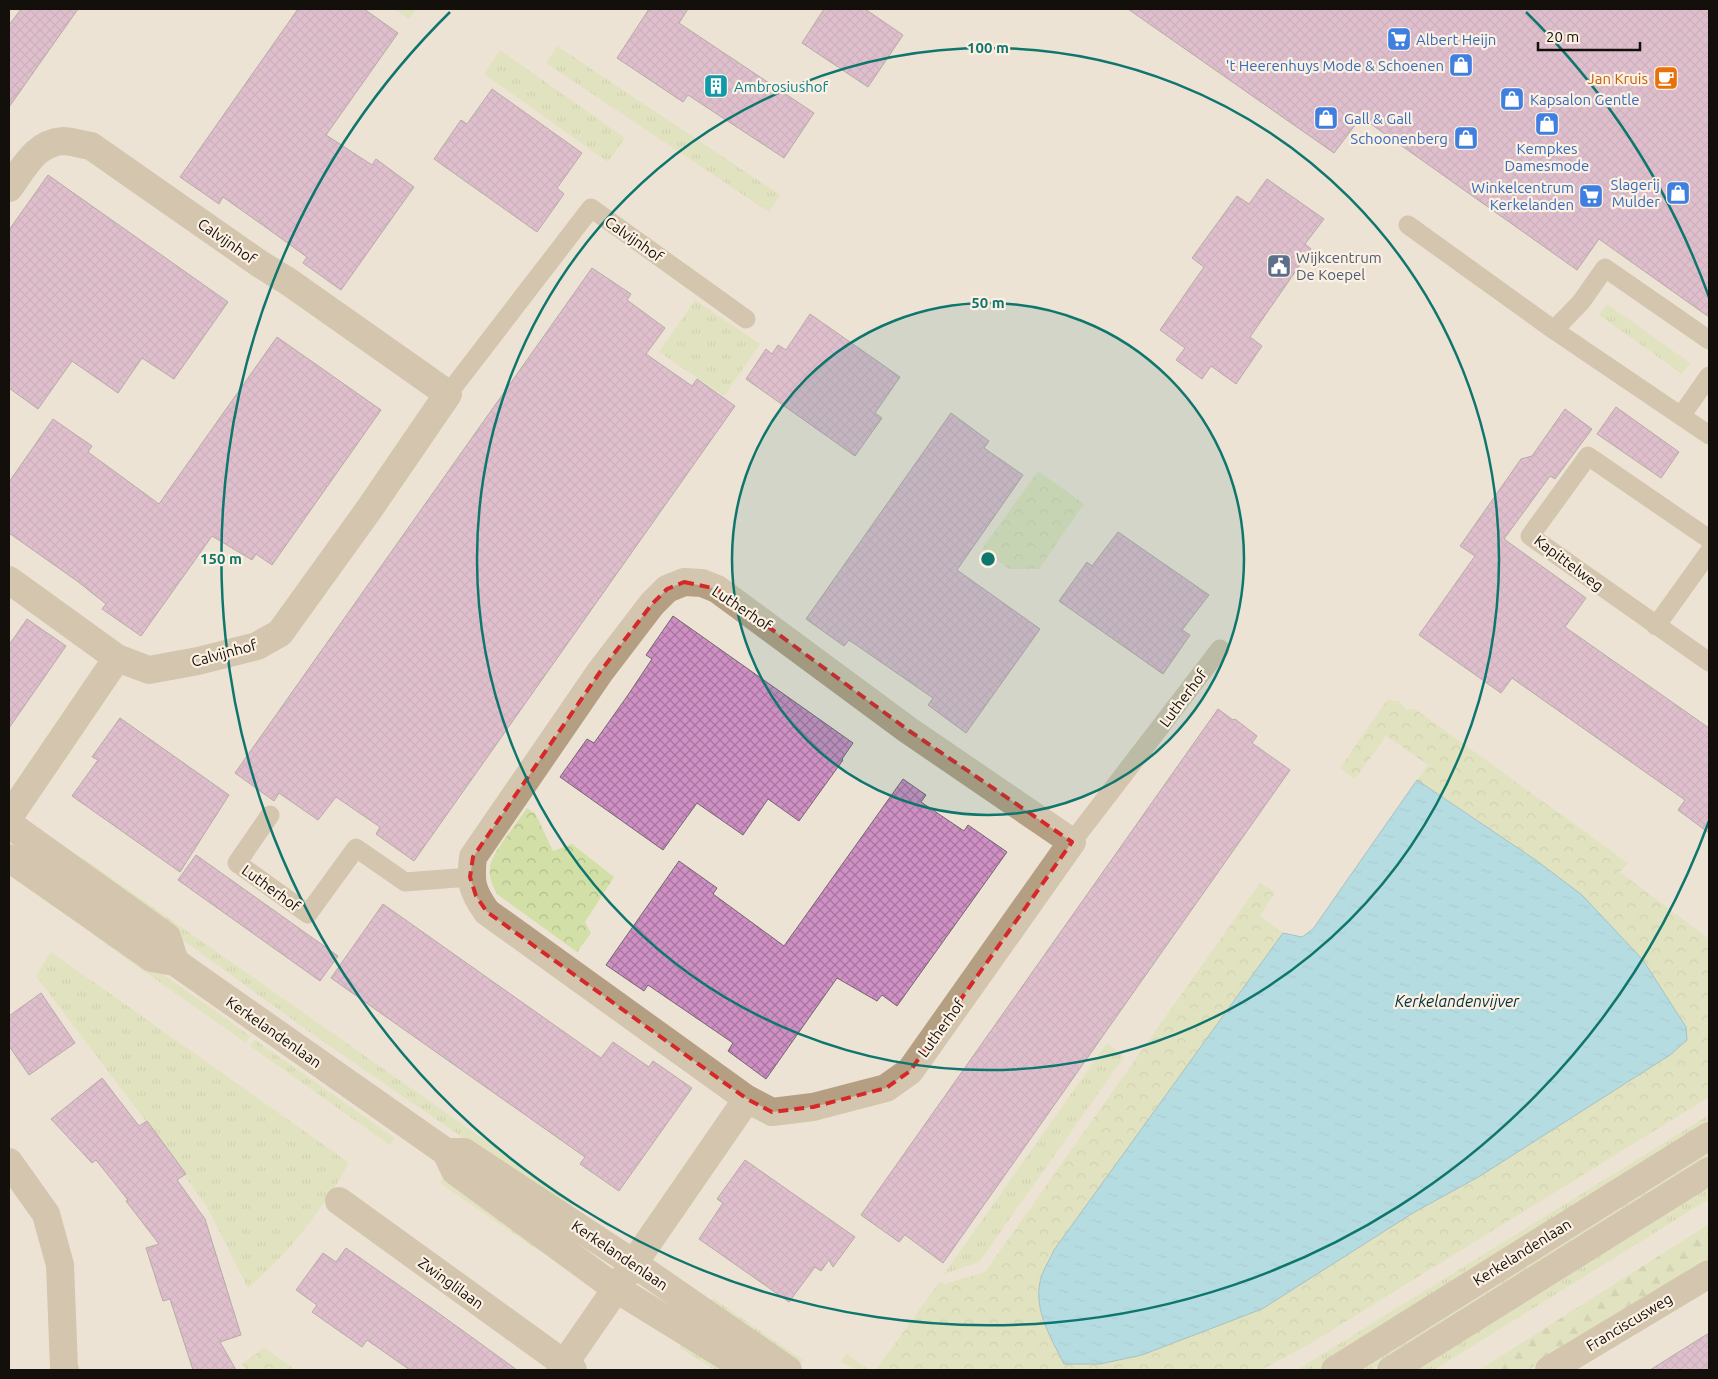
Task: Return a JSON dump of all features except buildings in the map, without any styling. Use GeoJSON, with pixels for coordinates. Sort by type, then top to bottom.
{"type":"FeatureCollection","features":[{"type":"Feature","properties":{"kind":"street","name":"Calvijnhof"},"geometry":{"type":"LineString","coordinates":[[9,188],[36,151],[65,141],[91,146],[448,394],[370,508],[280,633],[257,646],[198,661],[150,670],[117,658],[9,580]]}},
{"type":"Feature","properties":{"kind":"street","name":"Lutherhof"},"geometry":{"type":"LineString","coordinates":[[684,582],[702,583],[717,589],[908,730],[1072,842],[910,1071],[886,1088],[813,1107],[772,1112],[746,1099],[487,912],[476,896],[470,877],[473,857],[600,672],[652,604],[667,589],[684,582]]}},
{"type":"Feature","properties":{"kind":"street"},"geometry":{"type":"LineString","coordinates":[[9,816],[117,658]]}},
{"type":"Feature","properties":{"kind":"street"},"geometry":{"type":"LineString","coordinates":[[9,824],[167,937],[175,962]]}},
{"type":"Feature","properties":{"kind":"street","name":"Kerkelandenlaan"},"geometry":{"type":"LineString","coordinates":[[9,858],[152,958],[175,962],[446,1152],[455,1171],[622,1278],[748,1370]]}},
{"type":"Feature","properties":{"kind":"street"},"geometry":{"type":"LineString","coordinates":[[622,1278],[746,1099]]}},
{"type":"Feature","properties":{"kind":"street","name":"Kerkelandenlaan"},"geometry":{"type":"LineString","coordinates":[[1335,1370],[1709,1136]]}},
{"type":"Feature","properties":{"kind":"street"},"geometry":{"type":"LineString","coordinates":[[9,1162],[46,1214],[60,1265],[65,1370]]}},
{"type":"Feature","properties":{"kind":"street","name":"Kerkelandenlaan"},"geometry":{"type":"LineString","coordinates":[[1391,1370],[1709,1171]]}},
{"type":"Feature","properties":{"kind":"street","name":"Zwinglilaan"},"geometry":{"type":"LineString","coordinates":[[339,1201],[566,1368],[622,1278]]}},
{"type":"Feature","properties":{"kind":"street","name":"Franciscusweg"},"geometry":{"type":"LineString","coordinates":[[1549,1370],[1709,1274]]}},
{"type":"Feature","properties":{"kind":"street","name":"Kerkelandenlaan"},"geometry":{"type":"LineString","coordinates":[[622,1278],[788,1370]]}},
{"type":"Feature","properties":{"kind":"lane","name":"Calvijnhof"},"geometry":{"type":"LineString","coordinates":[[448,394],[591,208],[746,319]]}},
{"type":"Feature","properties":{"kind":"lane"},"geometry":{"type":"LineString","coordinates":[[1408,225],[1554,330],[1709,435]]}},
{"type":"Feature","properties":{"kind":"lane"},"geometry":{"type":"LineString","coordinates":[[1554,330],[1581,302],[1605,268],[1709,340]]}},
{"type":"Feature","properties":{"kind":"lane"},"geometry":{"type":"LineString","coordinates":[[1680,416],[1709,376]]}},
{"type":"Feature","properties":{"kind":"lane","name":"Kapittelweg"},"geometry":{"type":"LineString","coordinates":[[1709,539],[1588,456],[1530,536],[1709,662]]}},
{"type":"Feature","properties":{"kind":"lane"},"geometry":{"type":"LineString","coordinates":[[1656,626],[1709,552]]}},
{"type":"Feature","properties":{"kind":"lane","name":"Lutherhof"},"geometry":{"type":"LineString","coordinates":[[1072,842],[1220,649]]}},
{"type":"Feature","properties":{"kind":"lane","name":"Lutherhof"},"geometry":{"type":"LineString","coordinates":[[270,815],[236,863],[308,914],[356,848],[405,882],[470,877]]}},
{"type":"Feature","properties":{"kind":"highlighted area"},"geometry":{"type":"Polygon","coordinates":[[[684,582],[717,589],[908,730],[1072,842],[910,1071],[886,1088],[813,1107],[772,1112],[747,1099],[487,912],[476,896],[470,877],[473,857],[600,672],[652,604],[667,589],[684,582]]]}},
{"type":"Feature","properties":{"kind":"green space"},"geometry":{"type":"Polygon","coordinates":[[[394,9],[416,9],[409,19],[394,9]]]}},
{"type":"Feature","properties":{"kind":"green space"},"geometry":{"type":"Polygon","coordinates":[[[557,46],[780,195],[769,212],[546,63],[557,46]]]}},
{"type":"Feature","properties":{"kind":"green space"},"geometry":{"type":"Polygon","coordinates":[[[500,50],[625,138],[608,162],[484,74],[500,50]]]}},
{"type":"Feature","properties":{"kind":"green space"},"geometry":{"type":"Polygon","coordinates":[[[695,300],[760,344],[724,396],[659,352],[695,300]]]}},
{"type":"Feature","properties":{"kind":"green space"},"geometry":{"type":"Polygon","coordinates":[[[1607,304],[1690,363],[1682,374],[1599,315],[1607,304]]]}},
{"type":"Feature","properties":{"kind":"green space"},"geometry":{"type":"Polygon","coordinates":[[[1038,471],[1084,504],[1039,569],[1009,569],[982,549],[1038,471]]]}},
{"type":"Feature","properties":{"kind":"green space"},"geometry":{"type":"Polygon","coordinates":[[[1387,700],[1399,701],[1406,709],[1415,709],[1628,863],[1620,872],[1709,939],[1709,1097],[1311,1343],[1261,1370],[876,1370],[940,1281],[945,1284],[985,1272],[1260,883],[1275,892],[1260,916],[1283,933],[1055,1250],[1042,1275],[1039,1301],[1045,1327],[1413,1213],[1480,1176],[1670,1055],[1686,1027],[1643,960],[1582,895],[1537,861],[1417,780],[1428,765],[1386,736],[1355,779],[1340,768],[1387,700]]]}},
{"type":"Feature","properties":{"kind":"green space"},"geometry":{"type":"Polygon","coordinates":[[[527,808],[535,813],[553,851],[572,844],[614,877],[585,922],[591,933],[577,952],[497,894],[490,878],[491,864],[496,852],[527,808]]]}},
{"type":"Feature","properties":{"kind":"green space"},"geometry":{"type":"Polygon","coordinates":[[[83,858],[573,1202],[568,1210],[318,1038],[79,865],[83,858]]]}},
{"type":"Feature","properties":{"kind":"green space"},"geometry":{"type":"Polygon","coordinates":[[[100,929],[250,1036],[246,1043],[93,935],[100,929]]]}},
{"type":"Feature","properties":{"kind":"green space"},"geometry":{"type":"Polygon","coordinates":[[[51,952],[348,1162],[321,1208],[302,1232],[282,1256],[248,1288],[207,1207],[144,1119],[36,976],[51,952]]]}},
{"type":"Feature","properties":{"kind":"green space"},"geometry":{"type":"Polygon","coordinates":[[[255,1040],[395,1138],[390,1145],[250,1046],[255,1040]]]}},
{"type":"Feature","properties":{"kind":"green space"},"geometry":{"type":"Polygon","coordinates":[[[1107,1043],[1124,1057],[979,1262],[944,1274],[1107,1043]]]}},
{"type":"Feature","properties":{"kind":"green space"},"geometry":{"type":"Polygon","coordinates":[[[1709,1115],[1709,1125],[1318,1370],[1297,1370],[1709,1115]]]}},
{"type":"Feature","properties":{"kind":"green space"},"geometry":{"type":"Polygon","coordinates":[[[1709,1146],[1709,1161],[1371,1370],[1351,1370],[1709,1146]]]}},
{"type":"Feature","properties":{"kind":"green space"},"geometry":{"type":"Polygon","coordinates":[[[445,1176],[541,1243],[536,1249],[440,1183],[445,1176]]]}},
{"type":"Feature","properties":{"kind":"green space"},"geometry":{"type":"Polygon","coordinates":[[[1709,1179],[1709,1199],[1434,1370],[1405,1370],[1709,1179]]]}},
{"type":"Feature","properties":{"kind":"green space"},"geometry":{"type":"Polygon","coordinates":[[[1709,1224],[1709,1258],[1528,1370],[1479,1370],[1709,1224]]]}},
{"type":"Feature","properties":{"kind":"green space"},"geometry":{"type":"Polygon","coordinates":[[[713,1298],[803,1360],[799,1366],[708,1304],[713,1298]]]}},
{"type":"Feature","properties":{"kind":"green space"},"geometry":{"type":"Polygon","coordinates":[[[681,1341],[728,1370],[715,1370],[680,1348],[681,1341]]]}},
{"type":"Feature","properties":{"kind":"green space"},"geometry":{"type":"Polygon","coordinates":[[[264,1348],[296,1370],[246,1370],[242,1364],[264,1348]]]}},
{"type":"Feature","properties":{"kind":"green space"},"geometry":{"type":"Polygon","coordinates":[[[846,1354],[869,1370],[857,1370],[841,1362],[846,1354]]]}},
{"type":"Feature","properties":{"kind":"water","name":"Kerkelandenvijver"},"geometry":{"type":"Polygon","coordinates":[[[1417,780],[1537,861],[1582,895],[1643,960],[1686,1027],[1687,1040],[1670,1055],[1480,1176],[1413,1213],[1262,1309],[1142,1355],[1100,1364],[1064,1364],[1048,1332],[1040,1309],[1039,1298],[1042,1275],[1054,1250],[1283,933],[1302,937],[1313,929],[1417,780]]]}},
{"type":"Feature","properties":{"kind":"place","name":"Albert Heijn"},"geometry":{"type":"Point","coordinates":[1399,39]}},
{"type":"Feature","properties":{"kind":"place","name":"'t Heerenhuys Mode & Schoenen"},"geometry":{"type":"Point","coordinates":[1461,65]}},
{"type":"Feature","properties":{"kind":"place","name":"Jan Kruis"},"geometry":{"type":"Point","coordinates":[1666,78]}},
{"type":"Feature","properties":{"kind":"place","name":"Ambrosiushof"},"geometry":{"type":"Point","coordinates":[716,86]}},
{"type":"Feature","properties":{"kind":"place","name":"Kapsalon Gentle"},"geometry":{"type":"Point","coordinates":[1512,99]}},
{"type":"Feature","properties":{"kind":"place","name":"Gall & Gall"},"geometry":{"type":"Point","coordinates":[1326,118]}},
{"type":"Feature","properties":{"kind":"place","name":"Kempkes Damesmode"},"geometry":{"type":"Point","coordinates":[1547,124]}},
{"type":"Feature","properties":{"kind":"place","name":"Schoonenberg"},"geometry":{"type":"Point","coordinates":[1466,138]}},
{"type":"Feature","properties":{"kind":"place","name":"Slagerij Mulder"},"geometry":{"type":"Point","coordinates":[1678,193]}},
{"type":"Feature","properties":{"kind":"place","name":"Winkelcentrum Kerkelanden"},"geometry":{"type":"Point","coordinates":[1591,196]}},
{"type":"Feature","properties":{"kind":"place","name":"Wijkcentrum De Koepel"},"geometry":{"type":"Point","coordinates":[1279,266]}}]}
